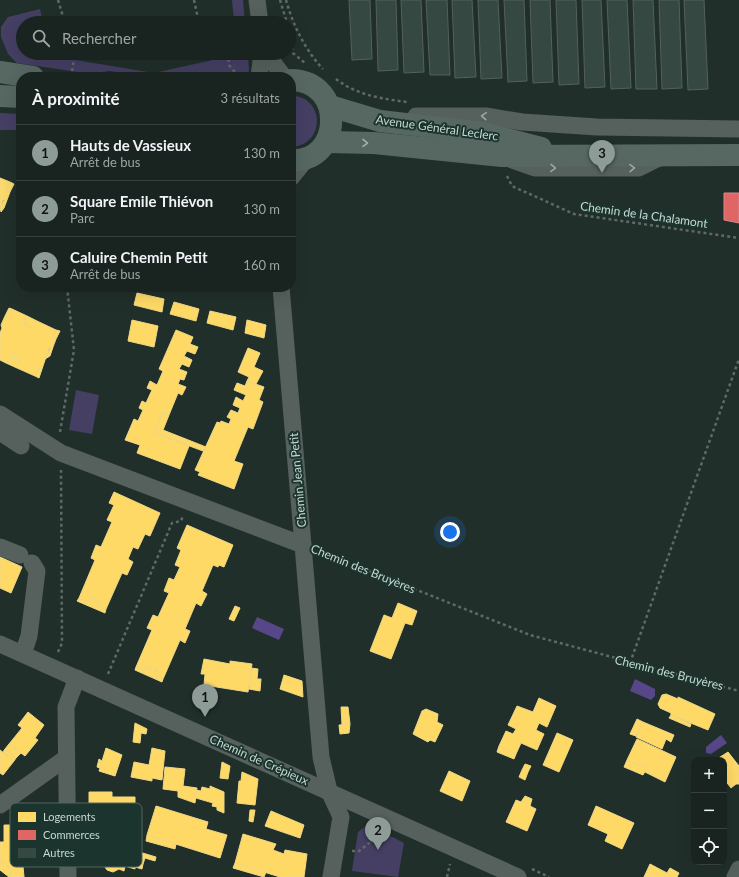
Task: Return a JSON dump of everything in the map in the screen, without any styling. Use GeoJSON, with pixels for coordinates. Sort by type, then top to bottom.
{"type":"FeatureCollection","features":[{"type":"Feature","properties":{"kind":"main road"},"geometry":{"type":"LineString","coordinates":[[0,72],[16,74]]}},
{"type":"Feature","properties":{"kind":"main road"},"geometry":{"type":"LineString","coordinates":[[296,80],[310,84],[318,90],[330,106],[332,118],[331,130],[326,142],[318,151],[299,159]]}},
{"type":"Feature","properties":{"kind":"main road"},"geometry":{"type":"LineString","coordinates":[[0,96],[16,97]]}},
{"type":"Feature","properties":{"kind":"main road","name":"Avenue Général Leclerc"},"geometry":{"type":"LineString","coordinates":[[330,106],[380,121],[483,133],[568,155]]}},
{"type":"Feature","properties":{"kind":"main road","name":"Avenue Général Leclerc"},"geometry":{"type":"LineString","coordinates":[[326,142],[374,143],[502,156],[739,155]]}},
{"type":"Feature","properties":{"kind":"street"},"geometry":{"type":"LineString","coordinates":[[257,0],[259,16]]}},
{"type":"Feature","properties":{"kind":"street"},"geometry":{"type":"LineString","coordinates":[[260,72],[261,60]]}},
{"type":"Feature","properties":{"kind":"street"},"geometry":{"type":"LineString","coordinates":[[271,60],[280,72]]}},
{"type":"Feature","properties":{"kind":"street"},"geometry":{"type":"LineString","coordinates":[[354,114],[424,117],[486,116],[522,122],[597,127],[739,129]]}},
{"type":"Feature","properties":{"kind":"street"},"geometry":{"type":"LineString","coordinates":[[425,148],[522,122]]}},
{"type":"Feature","properties":{"kind":"street"},"geometry":{"type":"LineString","coordinates":[[502,156],[535,168],[638,168],[665,155]]}},
{"type":"Feature","properties":{"kind":"street","name":"Chemin Jean Petit"},"geometry":{"type":"LineString","coordinates":[[281,292],[322,757],[329,791],[341,817],[331,877]]}},
{"type":"Feature","properties":{"kind":"street","name":"Chemin des Bruyères"},"geometry":{"type":"LineString","coordinates":[[0,414],[59,452],[303,545]]}},
{"type":"Feature","properties":{"kind":"street"},"geometry":{"type":"LineString","coordinates":[[0,432],[21,446]]}},
{"type":"Feature","properties":{"kind":"street"},"geometry":{"type":"LineString","coordinates":[[0,547],[26,559],[37,571],[29,636],[24,654]]}},
{"type":"Feature","properties":{"kind":"street","name":"Chemin de Crépieux"},"geometry":{"type":"LineString","coordinates":[[0,644],[518,877]]}},
{"type":"Feature","properties":{"kind":"street"},"geometry":{"type":"LineString","coordinates":[[67,803],[66,707],[78,678]]}},
{"type":"Feature","properties":{"kind":"street"},"geometry":{"type":"LineString","coordinates":[[0,805],[66,758]]}},
{"type":"Feature","properties":{"kind":"street"},"geometry":{"type":"LineString","coordinates":[[68,867],[68,877]]}},
{"type":"Feature","properties":{"kind":"street"},"geometry":{"type":"LineString","coordinates":[[735,877],[739,869]]}},
{"type":"Feature","properties":{"kind":"path"},"geometry":{"type":"LineString","coordinates":[[58,0],[63,16]]}},
{"type":"Feature","properties":{"kind":"path"},"geometry":{"type":"LineString","coordinates":[[194,0],[197,16]]}},
{"type":"Feature","properties":{"kind":"path"},"geometry":{"type":"LineString","coordinates":[[280,0],[285,16]]}},
{"type":"Feature","properties":{"kind":"path"},"geometry":{"type":"LineString","coordinates":[[286,0],[292,16]]}},
{"type":"Feature","properties":{"kind":"path"},"geometry":{"type":"LineString","coordinates":[[296,26],[310,54],[326,72]]}},
{"type":"Feature","properties":{"kind":"path"},"geometry":{"type":"LineString","coordinates":[[72,72],[74,60]]}},
{"type":"Feature","properties":{"kind":"path"},"geometry":{"type":"LineString","coordinates":[[229,60],[229,65],[235,72]]}},
{"type":"Feature","properties":{"kind":"path"},"geometry":{"type":"LineString","coordinates":[[330,75],[347,87],[365,94],[409,102]]}},
{"type":"Feature","properties":{"kind":"path","name":"Chemin de la Chalamont"},"geometry":{"type":"LineString","coordinates":[[502,156],[512,186],[574,214],[739,238]]}},
{"type":"Feature","properties":{"kind":"path"},"geometry":{"type":"LineString","coordinates":[[51,666],[62,643],[59,452],[74,350],[68,292]]}},
{"type":"Feature","properties":{"kind":"path"},"geometry":{"type":"LineString","coordinates":[[630,663],[739,359]]}},
{"type":"Feature","properties":{"kind":"path"},"geometry":{"type":"LineString","coordinates":[[101,689],[172,523],[181,521],[189,501]]}},
{"type":"Feature","properties":{"kind":"path","name":"Chemin des Bruyères"},"geometry":{"type":"LineString","coordinates":[[303,545],[530,635],[739,691]]}},
{"type":"Feature","properties":{"kind":"path"},"geometry":{"type":"LineString","coordinates":[[335,849],[359,851],[383,832],[388,818]]}},
{"type":"Feature","properties":{"kind":"shaded area"},"geometry":{"type":"Polygon","coordinates":[[[232,0],[243,0],[244,16],[234,16],[232,0]]]}},
{"type":"Feature","properties":{"kind":"shaded area"},"geometry":{"type":"Polygon","coordinates":[[[40,9],[42,16],[16,16],[16,60],[75,60],[148,72],[78,72],[17,63],[8,54],[1,37],[1,27],[8,17],[40,9]]]}},
{"type":"Feature","properties":{"kind":"shaded area"},"geometry":{"type":"Polygon","coordinates":[[[212,60],[248,60],[249,71],[158,72],[212,60]]]}},
{"type":"Feature","properties":{"kind":"shaded area"},"geometry":{"type":"Polygon","coordinates":[[[296,97],[302,98],[310,103],[315,111],[317,120],[316,130],[311,138],[303,144],[296,146],[296,97]]]}},
{"type":"Feature","properties":{"kind":"shaded area"},"geometry":{"type":"Polygon","coordinates":[[[0,113],[16,114],[16,130],[0,130],[0,113]]]}},
{"type":"Feature","properties":{"kind":"shaded area"},"geometry":{"type":"Polygon","coordinates":[[[76,390],[99,395],[92,434],[69,430],[76,390]]]}},
{"type":"Feature","properties":{"kind":"shaded area"},"geometry":{"type":"Polygon","coordinates":[[[257,617],[284,629],[279,640],[252,628],[257,617]]]}},
{"type":"Feature","properties":{"kind":"shaded area"},"geometry":{"type":"Polygon","coordinates":[[[635,679],[655,689],[655,696],[651,700],[630,691],[635,679]]]}},
{"type":"Feature","properties":{"kind":"shaded area"},"geometry":{"type":"Polygon","coordinates":[[[721,735],[727,743],[711,754],[706,753],[706,747],[721,735]]]}},
{"type":"Feature","properties":{"kind":"shaded area"},"geometry":{"type":"Polygon","coordinates":[[[366,826],[373,827],[404,843],[398,877],[352,871],[358,832],[366,826]]]}},
{"type":"Feature","properties":{"kind":"building: Logements"},"geometry":{"type":"Polygon","coordinates":[[[0,178],[10,182],[6,190],[10,192],[7,200],[3,200],[0,207],[0,178]]]}},
{"type":"Feature","properties":{"kind":"building: Logements"},"geometry":{"type":"Polygon","coordinates":[[[10,182],[14,184],[10,192],[6,190],[10,182]]]}},
{"type":"Feature","properties":{"kind":"building: Logements"},"geometry":{"type":"Polygon","coordinates":[[[5,199],[7,200],[1,212],[0,207],[5,199]]]}},
{"type":"Feature","properties":{"kind":"building: Logements"},"geometry":{"type":"Polygon","coordinates":[[[137,293],[164,299],[162,312],[134,305],[137,293]]]}},
{"type":"Feature","properties":{"kind":"building: Logements"},"geometry":{"type":"Polygon","coordinates":[[[174,302],[199,309],[196,321],[170,314],[174,302]]]}},
{"type":"Feature","properties":{"kind":"building: Logements"},"geometry":{"type":"Polygon","coordinates":[[[9,308],[12,309],[8,318],[5,316],[9,308]]]}},
{"type":"Feature","properties":{"kind":"building: Logements"},"geometry":{"type":"Polygon","coordinates":[[[12,309],[27,316],[24,321],[25,325],[32,328],[37,321],[56,330],[52,337],[56,339],[53,347],[49,348],[42,369],[39,368],[35,376],[17,368],[19,359],[13,356],[6,363],[0,360],[1,325],[5,316],[8,318],[12,309]]]}},
{"type":"Feature","properties":{"kind":"building: Logements"},"geometry":{"type":"Polygon","coordinates":[[[210,311],[236,317],[233,330],[207,323],[210,311]]]}},
{"type":"Feature","properties":{"kind":"building: Logements"},"geometry":{"type":"Polygon","coordinates":[[[27,316],[37,321],[35,326],[32,328],[25,325],[24,321],[27,316]]]}},
{"type":"Feature","properties":{"kind":"building: Logements"},"geometry":{"type":"Polygon","coordinates":[[[132,320],[158,326],[154,347],[128,341],[132,320]]]}},
{"type":"Feature","properties":{"kind":"building: Logements"},"geometry":{"type":"Polygon","coordinates":[[[247,320],[266,325],[264,338],[245,333],[247,320]]]}},
{"type":"Feature","properties":{"kind":"building: Logements"},"geometry":{"type":"Polygon","coordinates":[[[56,330],[60,331],[56,339],[52,337],[56,330]]]}},
{"type":"Feature","properties":{"kind":"building: Logements"},"geometry":{"type":"Polygon","coordinates":[[[176,330],[193,337],[190,344],[198,347],[195,354],[187,351],[184,356],[192,360],[189,367],[182,364],[179,369],[187,372],[184,380],[180,379],[178,384],[186,387],[182,395],[178,393],[169,415],[163,412],[155,433],[189,446],[180,469],[137,453],[140,445],[125,440],[134,419],[138,421],[143,410],[139,408],[142,401],[146,403],[152,390],[147,388],[150,381],[157,385],[163,371],[159,369],[176,330]]]}},
{"type":"Feature","properties":{"kind":"building: Logements"},"geometry":{"type":"Polygon","coordinates":[[[51,346],[53,347],[50,356],[45,359],[51,346]]]}},
{"type":"Feature","properties":{"kind":"building: Logements"},"geometry":{"type":"Polygon","coordinates":[[[248,348],[260,353],[254,367],[263,371],[256,384],[247,381],[249,377],[238,372],[248,348]]]}},
{"type":"Feature","properties":{"kind":"building: Logements"},"geometry":{"type":"Polygon","coordinates":[[[13,356],[19,359],[17,368],[6,363],[13,356]]]}},
{"type":"Feature","properties":{"kind":"building: Logements"},"geometry":{"type":"Polygon","coordinates":[[[39,368],[42,369],[39,378],[35,376],[39,368]]]}},
{"type":"Feature","properties":{"kind":"building: Logements"},"geometry":{"type":"Polygon","coordinates":[[[247,381],[264,387],[259,400],[263,402],[253,429],[248,427],[234,461],[243,464],[234,489],[198,475],[200,472],[195,470],[217,422],[220,423],[221,421],[229,424],[231,419],[227,417],[231,410],[238,413],[240,408],[233,405],[236,397],[243,401],[246,395],[234,390],[237,383],[245,386],[247,381]]]}},
{"type":"Feature","properties":{"kind":"building: Logements"},"geometry":{"type":"Polygon","coordinates":[[[163,412],[169,415],[163,430],[206,447],[203,451],[155,433],[163,412]]]}},
{"type":"Feature","properties":{"kind":"building: Logements"},"geometry":{"type":"Polygon","coordinates":[[[114,492],[160,513],[150,536],[145,534],[138,549],[133,547],[128,559],[133,562],[127,575],[122,573],[106,609],[97,606],[99,601],[90,597],[88,602],[79,598],[95,560],[91,558],[96,545],[101,547],[112,522],[107,520],[114,505],[109,503],[114,492]]]}},
{"type":"Feature","properties":{"kind":"building: Logements"},"geometry":{"type":"Polygon","coordinates":[[[187,525],[233,545],[224,567],[213,565],[202,591],[207,594],[201,606],[196,603],[185,629],[190,631],[185,643],[180,640],[163,679],[154,675],[157,670],[147,666],[145,671],[136,667],[152,630],[147,628],[153,615],[158,617],[169,593],[164,591],[169,578],[174,580],[180,567],[175,565],[181,550],[177,548],[187,525]]]}},
{"type":"Feature","properties":{"kind":"building: Logements"},"geometry":{"type":"Polygon","coordinates":[[[0,557],[22,567],[11,593],[0,588],[0,557]]]}},
{"type":"Feature","properties":{"kind":"building: Logements"},"geometry":{"type":"Polygon","coordinates":[[[90,597],[99,601],[97,606],[106,609],[105,613],[77,601],[79,598],[88,602],[90,597]]]}},
{"type":"Feature","properties":{"kind":"building: Logements"},"geometry":{"type":"Polygon","coordinates":[[[398,603],[417,611],[412,625],[405,623],[391,659],[370,651],[384,615],[392,618],[398,603]]]}},
{"type":"Feature","properties":{"kind":"building: Logements"},"geometry":{"type":"Polygon","coordinates":[[[235,606],[240,608],[234,621],[229,619],[235,606]]]}},
{"type":"Feature","properties":{"kind":"building: Logements"},"geometry":{"type":"Polygon","coordinates":[[[204,659],[230,664],[230,661],[252,664],[248,692],[204,685],[205,674],[201,674],[204,659]]]}},
{"type":"Feature","properties":{"kind":"building: Logements"},"geometry":{"type":"Polygon","coordinates":[[[147,666],[157,670],[154,675],[163,679],[162,682],[135,670],[136,667],[145,671],[147,666]]]}},
{"type":"Feature","properties":{"kind":"building: Logements"},"geometry":{"type":"Polygon","coordinates":[[[251,668],[258,669],[257,679],[261,679],[260,691],[249,689],[251,668]]]}},
{"type":"Feature","properties":{"kind":"building: Logements"},"geometry":{"type":"Polygon","coordinates":[[[284,675],[302,681],[303,697],[280,689],[284,675]]]}},
{"type":"Feature","properties":{"kind":"building: Logements"},"geometry":{"type":"Polygon","coordinates":[[[666,694],[678,699],[678,697],[715,714],[708,730],[671,715],[671,713],[660,708],[658,704],[662,695],[666,694]]]}},
{"type":"Feature","properties":{"kind":"building: Logements"},"geometry":{"type":"Polygon","coordinates":[[[539,698],[556,706],[547,727],[539,723],[536,730],[544,734],[537,750],[521,743],[516,754],[499,746],[506,731],[513,734],[516,729],[508,725],[517,706],[533,712],[539,698]]]}},
{"type":"Feature","properties":{"kind":"building: Logements"},"geometry":{"type":"Polygon","coordinates":[[[341,707],[348,707],[350,724],[342,725],[341,707]]]}},
{"type":"Feature","properties":{"kind":"building: Logements"},"geometry":{"type":"Polygon","coordinates":[[[426,709],[438,714],[437,722],[443,725],[435,742],[430,740],[428,742],[413,734],[422,711],[426,709]]]}},
{"type":"Feature","properties":{"kind":"building: Logements"},"geometry":{"type":"Polygon","coordinates":[[[28,712],[44,725],[35,738],[38,740],[25,756],[9,744],[22,728],[18,725],[28,712]]]}},
{"type":"Feature","properties":{"kind":"building: Logements"},"geometry":{"type":"Polygon","coordinates":[[[671,715],[691,724],[690,727],[669,718],[671,715]]]}},
{"type":"Feature","properties":{"kind":"building: Logements"},"geometry":{"type":"Polygon","coordinates":[[[637,719],[643,722],[636,736],[630,734],[637,719]]]}},
{"type":"Feature","properties":{"kind":"building: Logements"},"geometry":{"type":"Polygon","coordinates":[[[643,722],[674,735],[671,742],[666,739],[662,749],[636,737],[643,722]]]}},
{"type":"Feature","properties":{"kind":"building: Logements"},"geometry":{"type":"Polygon","coordinates":[[[135,723],[147,729],[146,734],[141,733],[140,743],[133,742],[135,723]]]}},
{"type":"Feature","properties":{"kind":"building: Logements"},"geometry":{"type":"Polygon","coordinates":[[[350,724],[349,733],[340,734],[339,725],[350,724]]]}},
{"type":"Feature","properties":{"kind":"building: Logements"},"geometry":{"type":"Polygon","coordinates":[[[557,733],[573,740],[559,772],[543,765],[557,733]]]}},
{"type":"Feature","properties":{"kind":"building: Logements"},"geometry":{"type":"Polygon","coordinates":[[[637,739],[676,757],[665,782],[645,772],[647,768],[627,760],[637,739]]]}},
{"type":"Feature","properties":{"kind":"building: Logements"},"geometry":{"type":"Polygon","coordinates":[[[9,744],[21,753],[16,758],[5,749],[9,744]]]}},
{"type":"Feature","properties":{"kind":"building: Logements"},"geometry":{"type":"Polygon","coordinates":[[[499,746],[516,754],[514,759],[497,752],[499,746]]]}},
{"type":"Feature","properties":{"kind":"building: Logements"},"geometry":{"type":"Polygon","coordinates":[[[106,748],[122,755],[115,776],[99,771],[106,748]]]}},
{"type":"Feature","properties":{"kind":"building: Logements"},"geometry":{"type":"Polygon","coordinates":[[[152,748],[165,751],[162,780],[152,778],[152,781],[131,777],[134,762],[149,765],[152,748]]]}},
{"type":"Feature","properties":{"kind":"building: Logements"},"geometry":{"type":"Polygon","coordinates":[[[5,749],[16,758],[14,761],[3,752],[5,749]]]}},
{"type":"Feature","properties":{"kind":"building: Logements"},"geometry":{"type":"Polygon","coordinates":[[[0,750],[14,761],[3,775],[0,773],[0,750]]]}},
{"type":"Feature","properties":{"kind":"building: Logements"},"geometry":{"type":"Polygon","coordinates":[[[728,752],[739,766],[739,784],[736,784],[731,788],[727,783],[727,757],[720,757],[728,752]]]}},
{"type":"Feature","properties":{"kind":"building: Logements"},"geometry":{"type":"Polygon","coordinates":[[[99,759],[102,761],[100,768],[97,767],[99,759]]]}},
{"type":"Feature","properties":{"kind":"building: Logements"},"geometry":{"type":"Polygon","coordinates":[[[627,760],[647,768],[643,775],[624,767],[627,760]]]}},
{"type":"Feature","properties":{"kind":"building: Logements"},"geometry":{"type":"Polygon","coordinates":[[[222,762],[230,766],[228,779],[220,778],[222,762]]]}},
{"type":"Feature","properties":{"kind":"building: Logements"},"geometry":{"type":"Polygon","coordinates":[[[525,764],[531,766],[528,772],[522,770],[525,764]]]}},
{"type":"Feature","properties":{"kind":"building: Logements"},"geometry":{"type":"Polygon","coordinates":[[[165,767],[185,769],[183,786],[197,788],[195,803],[178,797],[178,791],[163,789],[165,767]]]}},
{"type":"Feature","properties":{"kind":"building: Logements"},"geometry":{"type":"Polygon","coordinates":[[[522,770],[528,772],[525,780],[519,777],[522,770]]]}},
{"type":"Feature","properties":{"kind":"building: Logements"},"geometry":{"type":"Polygon","coordinates":[[[449,771],[470,781],[462,801],[440,791],[449,771]]]}},
{"type":"Feature","properties":{"kind":"building: Logements"},"geometry":{"type":"Polygon","coordinates":[[[242,772],[258,779],[255,805],[237,803],[239,781],[241,781],[242,772]]]}},
{"type":"Feature","properties":{"kind":"building: Logements"},"geometry":{"type":"Polygon","coordinates":[[[210,786],[224,792],[224,813],[217,810],[217,807],[212,806],[213,803],[196,798],[196,790],[201,791],[202,787],[210,789],[210,786]]]}},
{"type":"Feature","properties":{"kind":"building: Logements"},"geometry":{"type":"Polygon","coordinates":[[[89,792],[112,792],[112,797],[135,797],[135,803],[89,803],[89,792]]]}},
{"type":"Feature","properties":{"kind":"building: Logements"},"geometry":{"type":"Polygon","coordinates":[[[525,796],[532,799],[530,806],[536,809],[527,831],[506,822],[516,800],[521,802],[525,796]]]}},
{"type":"Feature","properties":{"kind":"building: Logements"},"geometry":{"type":"Polygon","coordinates":[[[156,806],[208,822],[206,829],[227,835],[220,858],[147,835],[156,806]]]}},
{"type":"Feature","properties":{"kind":"building: Logements"},"geometry":{"type":"Polygon","coordinates":[[[596,806],[634,823],[622,849],[605,841],[608,834],[588,825],[596,806]]]}},
{"type":"Feature","properties":{"kind":"building: Logements"},"geometry":{"type":"Polygon","coordinates":[[[250,810],[255,810],[253,822],[249,821],[250,810]]]}},
{"type":"Feature","properties":{"kind":"building: Logements"},"geometry":{"type":"Polygon","coordinates":[[[271,811],[304,825],[300,838],[265,826],[271,811]]]}},
{"type":"Feature","properties":{"kind":"building: Logements"},"geometry":{"type":"Polygon","coordinates":[[[4,825],[10,825],[10,867],[23,867],[24,877],[9,877],[12,870],[0,860],[0,842],[4,842],[4,825]]]}},
{"type":"Feature","properties":{"kind":"building: Logements"},"geometry":{"type":"Polygon","coordinates":[[[243,834],[276,844],[273,850],[284,854],[285,850],[307,854],[304,877],[280,877],[235,863],[243,834]]]}},
{"type":"Feature","properties":{"kind":"building: Logements"},"geometry":{"type":"Polygon","coordinates":[[[147,835],[176,844],[175,849],[146,841],[147,835]]]}},
{"type":"Feature","properties":{"kind":"building: Logements"},"geometry":{"type":"Polygon","coordinates":[[[142,853],[156,857],[155,861],[145,858],[143,864],[142,853]]]}},
{"type":"Feature","properties":{"kind":"building: Logements"},"geometry":{"type":"Polygon","coordinates":[[[0,860],[12,870],[9,877],[0,870],[0,860]]]}},
{"type":"Feature","properties":{"kind":"building: Logements"},"geometry":{"type":"Polygon","coordinates":[[[235,863],[266,872],[264,877],[233,868],[235,863]]]}},
{"type":"Feature","properties":{"kind":"building: Logements"},"geometry":{"type":"Polygon","coordinates":[[[650,864],[667,873],[670,868],[679,873],[677,877],[644,877],[650,864]]]}},
{"type":"Feature","properties":{"kind":"building: Logements"},"geometry":{"type":"Polygon","coordinates":[[[105,867],[125,867],[124,871],[119,869],[113,872],[107,870],[105,867]]]}},
{"type":"Feature","properties":{"kind":"building: Commerces"},"geometry":{"type":"Polygon","coordinates":[[[724,193],[739,193],[739,223],[724,220],[724,193]]]}},
{"type":"Feature","properties":{"kind":"building: Autres"},"geometry":{"type":"Polygon","coordinates":[[[349,0],[370,0],[372,59],[352,60],[349,0]]]}},
{"type":"Feature","properties":{"kind":"building: Autres"},"geometry":{"type":"Polygon","coordinates":[[[376,0],[396,0],[398,70],[378,71],[376,0]]]}},
{"type":"Feature","properties":{"kind":"building: Autres"},"geometry":{"type":"Polygon","coordinates":[[[401,0],[421,0],[424,72],[404,73],[401,0]]]}},
{"type":"Feature","properties":{"kind":"building: Autres"},"geometry":{"type":"Polygon","coordinates":[[[426,0],[447,0],[450,75],[430,75],[426,0]]]}},
{"type":"Feature","properties":{"kind":"building: Autres"},"geometry":{"type":"Polygon","coordinates":[[[452,0],[472,0],[476,77],[455,78],[452,0]]]}},
{"type":"Feature","properties":{"kind":"building: Autres"},"geometry":{"type":"Polygon","coordinates":[[[478,0],[498,0],[502,78],[481,79],[478,0]]]}},
{"type":"Feature","properties":{"kind":"building: Autres"},"geometry":{"type":"Polygon","coordinates":[[[504,0],[524,0],[527,81],[508,82],[504,0]]]}},
{"type":"Feature","properties":{"kind":"building: Autres"},"geometry":{"type":"Polygon","coordinates":[[[530,0],[550,0],[553,82],[533,83],[530,0]]]}},
{"type":"Feature","properties":{"kind":"building: Autres"},"geometry":{"type":"Polygon","coordinates":[[[556,0],[576,0],[579,84],[559,85],[556,0]]]}},
{"type":"Feature","properties":{"kind":"building: Autres"},"geometry":{"type":"Polygon","coordinates":[[[582,0],[601,0],[605,87],[585,88],[582,0]]]}},
{"type":"Feature","properties":{"kind":"building: Autres"},"geometry":{"type":"Polygon","coordinates":[[[607,0],[627,0],[631,88],[611,89],[607,0]]]}},
{"type":"Feature","properties":{"kind":"building: Autres"},"geometry":{"type":"Polygon","coordinates":[[[633,0],[653,0],[657,89],[636,89],[633,0]]]}},
{"type":"Feature","properties":{"kind":"building: Autres"},"geometry":{"type":"Polygon","coordinates":[[[659,0],[679,0],[682,88],[662,89],[659,0]]]}},
{"type":"Feature","properties":{"kind":"building: Autres"},"geometry":{"type":"Polygon","coordinates":[[[684,0],[704,0],[708,89],[688,90],[684,0]]]}},
{"type":"Feature","properties":{"kind":"place","name":"Caluire Chemin Petit"},"geometry":{"type":"Point","coordinates":[602,173]}},
{"type":"Feature","properties":{"kind":"place","name":"Hauts de Vassieux"},"geometry":{"type":"Point","coordinates":[205,717]}},
{"type":"Feature","properties":{"kind":"place","name":"Square Emile Thiévon"},"geometry":{"type":"Point","coordinates":[378,850]}}]}
